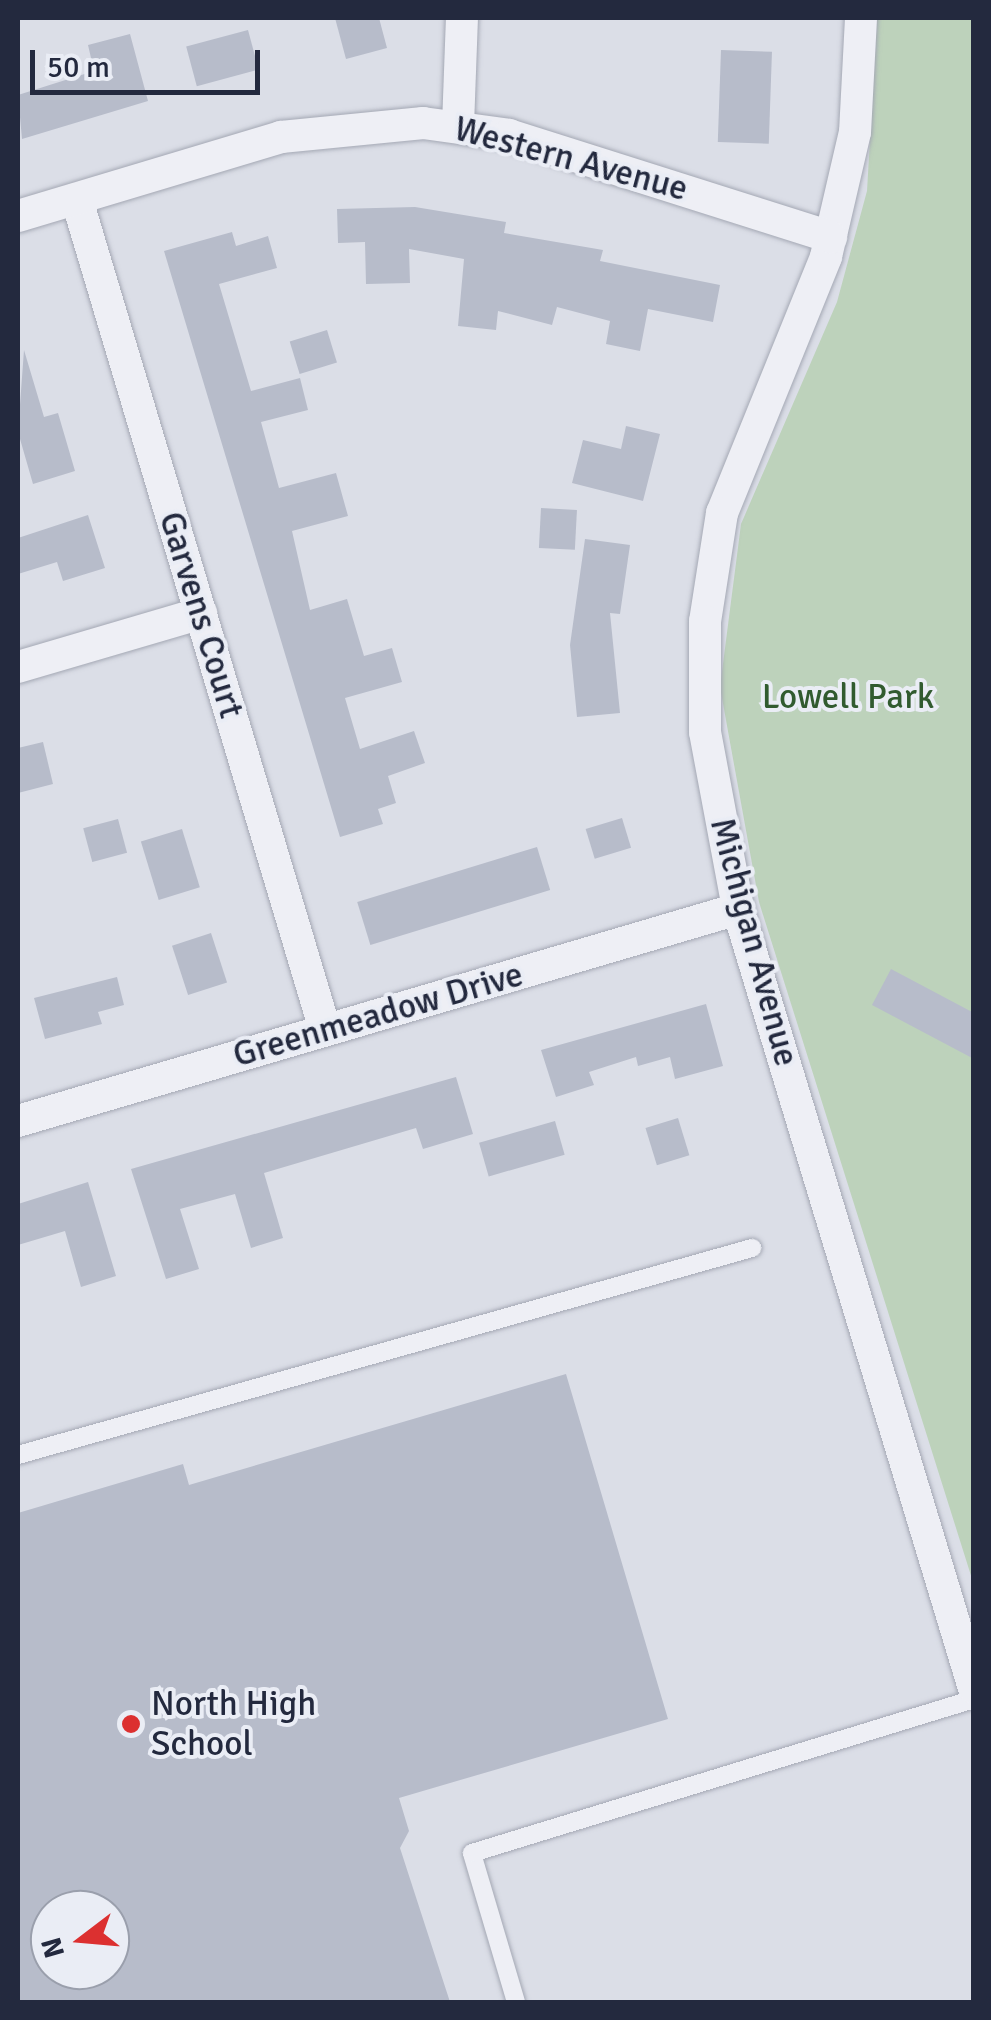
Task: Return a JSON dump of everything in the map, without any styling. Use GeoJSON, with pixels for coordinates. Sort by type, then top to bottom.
{"type":"FeatureCollection","features":[{"type":"Feature","properties":{"kind":"street"},"geometry":{"type":"LineString","coordinates":[[458,126],[462,18]]}},
{"type":"Feature","properties":{"kind":"street","name":"Michigan Avenue"},"geometry":{"type":"LineString","coordinates":[[861,18],[855,132],[831,237],[739,462],[709,585],[706,732],[738,909],[974,1688]]}},
{"type":"Feature","properties":{"kind":"street","name":"Western Avenue"},"geometry":{"type":"LineString","coordinates":[[18,216],[318,130],[458,126],[831,237]]}},
{"type":"Feature","properties":{"kind":"street","name":"Garvens Court"},"geometry":{"type":"LineString","coordinates":[[77,200],[326,1030]]}},
{"type":"Feature","properties":{"kind":"street"},"geometry":{"type":"LineString","coordinates":[[18,667],[200,614]]}},
{"type":"Feature","properties":{"kind":"street","name":"Greenmeadow Drive"},"geometry":{"type":"LineString","coordinates":[[18,1121],[738,909]]}},
{"type":"Feature","properties":{"kind":"lane"},"geometry":{"type":"LineString","coordinates":[[18,1456],[752,1248]]}},
{"type":"Feature","properties":{"kind":"lane"},"geometry":{"type":"LineString","coordinates":[[516,2002],[472,1853],[974,1699]]}},
{"type":"Feature","properties":{"kind":"green space","name":"Lowell Park"},"geometry":{"type":"Polygon","coordinates":[[[877,18],[973,18],[973,1582],[759,902],[720,687],[741,524],[837,302],[867,191],[877,18]]]}},
{"type":"Feature","properties":{"kind":"building"},"geometry":{"type":"Polygon","coordinates":[[[335,18],[379,18],[387,48],[346,59],[335,18]]]}},
{"type":"Feature","properties":{"kind":"building"},"geometry":{"type":"Polygon","coordinates":[[[248,30],[259,70],[197,86],[186,47],[248,30]]]}},
{"type":"Feature","properties":{"kind":"building"},"geometry":{"type":"Polygon","coordinates":[[[130,34],[148,101],[22,139],[18,95],[94,71],[88,45],[130,34]]]}},
{"type":"Feature","properties":{"kind":"building"},"geometry":{"type":"Polygon","coordinates":[[[721,50],[772,52],[769,144],[718,142],[721,50]]]}},
{"type":"Feature","properties":{"kind":"building"},"geometry":{"type":"Polygon","coordinates":[[[415,207],[506,222],[504,233],[603,250],[600,261],[720,285],[713,322],[648,309],[640,351],[606,344],[610,321],[557,307],[552,325],[498,311],[496,330],[458,326],[464,259],[409,249],[410,283],[366,284],[365,242],[338,243],[337,209],[415,207]]]}},
{"type":"Feature","properties":{"kind":"building"},"geometry":{"type":"Polygon","coordinates":[[[232,232],[236,246],[268,236],[277,268],[219,284],[251,391],[300,378],[308,410],[261,422],[279,488],[336,473],[348,516],[292,531],[310,610],[347,599],[364,656],[392,648],[402,682],[345,698],[360,749],[414,731],[425,763],[388,776],[396,803],[378,809],[383,824],[340,837],[164,251],[232,232]]]}},
{"type":"Feature","properties":{"kind":"building"},"geometry":{"type":"Polygon","coordinates":[[[327,330],[337,363],[300,374],[290,341],[327,330]]]}},
{"type":"Feature","properties":{"kind":"building"},"geometry":{"type":"Polygon","coordinates":[[[24,350],[44,417],[58,413],[75,471],[33,484],[18,432],[24,350]]]}},
{"type":"Feature","properties":{"kind":"building"},"geometry":{"type":"Polygon","coordinates":[[[626,426],[660,434],[643,501],[572,483],[583,440],[621,449],[626,426]]]}},
{"type":"Feature","properties":{"kind":"building"},"geometry":{"type":"Polygon","coordinates":[[[541,508],[577,510],[575,550],[539,548],[541,508]]]}},
{"type":"Feature","properties":{"kind":"building"},"geometry":{"type":"Polygon","coordinates":[[[88,515],[105,568],[63,581],[57,562],[18,574],[18,538],[88,515]]]}},
{"type":"Feature","properties":{"kind":"building"},"geometry":{"type":"Polygon","coordinates":[[[585,539],[630,545],[620,614],[610,613],[620,713],[577,717],[570,645],[585,539]]]}},
{"type":"Feature","properties":{"kind":"building"},"geometry":{"type":"Polygon","coordinates":[[[43,742],[53,784],[18,793],[18,748],[43,742]]]}},
{"type":"Feature","properties":{"kind":"building"},"geometry":{"type":"Polygon","coordinates":[[[622,818],[631,848],[595,859],[586,829],[622,818]]]}},
{"type":"Feature","properties":{"kind":"building"},"geometry":{"type":"Polygon","coordinates":[[[118,819],[127,853],[92,862],[83,828],[118,819]]]}},
{"type":"Feature","properties":{"kind":"building"},"geometry":{"type":"Polygon","coordinates":[[[182,829],[200,887],[159,900],[141,842],[182,829]]]}},
{"type":"Feature","properties":{"kind":"building"},"geometry":{"type":"Polygon","coordinates":[[[537,847],[550,890],[370,945],[357,902],[537,847]]]}},
{"type":"Feature","properties":{"kind":"building"},"geometry":{"type":"Polygon","coordinates":[[[211,933],[227,982],[188,995],[172,946],[211,933]]]}},
{"type":"Feature","properties":{"kind":"building"},"geometry":{"type":"Polygon","coordinates":[[[891,969],[974,1013],[974,1059],[872,1005],[891,969]]]}},
{"type":"Feature","properties":{"kind":"building"},"geometry":{"type":"Polygon","coordinates":[[[117,977],[124,1005],[98,1012],[102,1024],[45,1039],[34,998],[117,977]]]}},
{"type":"Feature","properties":{"kind":"building"},"geometry":{"type":"Polygon","coordinates":[[[706,1004],[723,1066],[675,1079],[670,1057],[638,1066],[636,1057],[589,1072],[594,1085],[556,1097],[541,1050],[706,1004]]]}},
{"type":"Feature","properties":{"kind":"building"},"geometry":{"type":"Polygon","coordinates":[[[456,1077],[473,1134],[423,1149],[416,1128],[264,1173],[283,1238],[251,1248],[235,1194],[180,1209],[199,1269],[166,1279],[131,1169],[456,1077]]]}},
{"type":"Feature","properties":{"kind":"building"},"geometry":{"type":"Polygon","coordinates":[[[678,1118],[689,1155],[657,1165],[645,1128],[678,1118]]]}},
{"type":"Feature","properties":{"kind":"building"},"geometry":{"type":"Polygon","coordinates":[[[555,1121],[565,1155],[489,1176],[479,1143],[555,1121]]]}},
{"type":"Feature","properties":{"kind":"building"},"geometry":{"type":"Polygon","coordinates":[[[88,1182],[116,1276],[81,1287],[65,1231],[18,1245],[18,1204],[88,1182]]]}},
{"type":"Feature","properties":{"kind":"building"},"geometry":{"type":"Polygon","coordinates":[[[566,1374],[668,1719],[399,1798],[409,1831],[400,1848],[450,2002],[18,2002],[18,1513],[183,1464],[189,1485],[566,1374]]]}},
{"type":"Feature","properties":{"kind":"place","name":"North High School"},"geometry":{"type":"Point","coordinates":[131,1724]}}]}
